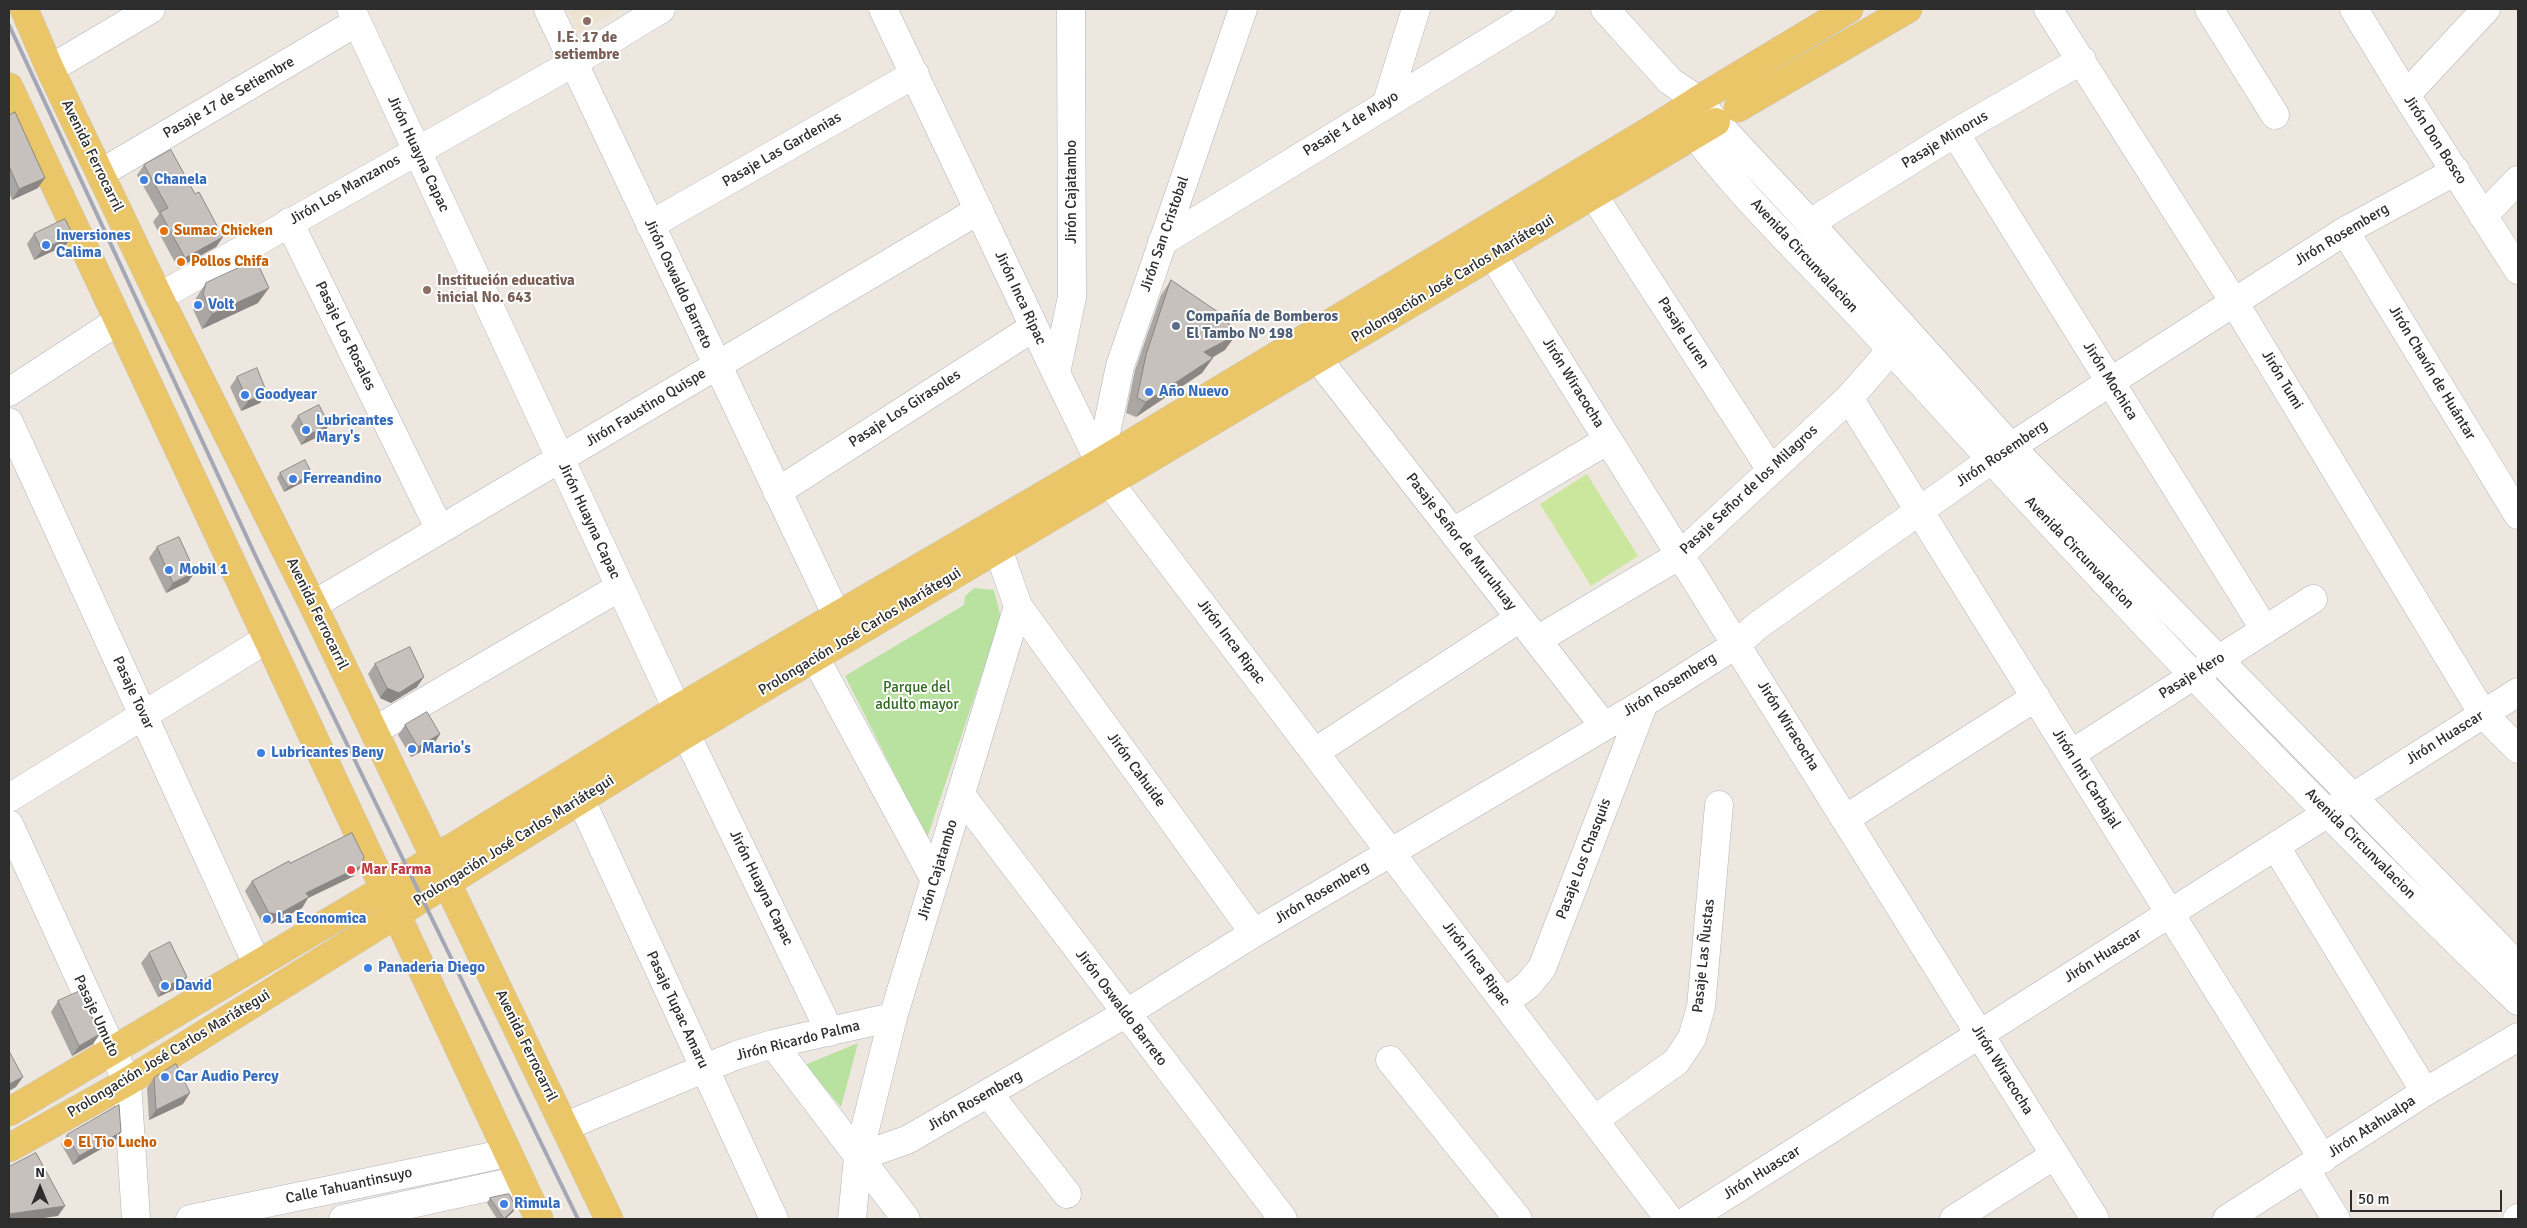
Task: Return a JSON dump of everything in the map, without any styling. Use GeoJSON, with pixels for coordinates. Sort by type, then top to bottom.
{"type":"FeatureCollection","features":[{"type":"Feature","properties":{"kind":"main road","name":"Avenida Ferrocarril"},"geometry":{"type":"LineString","coordinates":[[24,9],[50,69],[159,297],[313,605],[434,858],[566,1126],[609,1219]]}},
{"type":"Feature","properties":{"kind":"main road","name":"Prolongación José Carlos Mariátegui"},"geometry":{"type":"LineString","coordinates":[[1105,472],[1318,359],[1688,106],[1849,9]]}},
{"type":"Feature","properties":{"kind":"main road","name":"Prolongación José Carlos Mariátegui"},"geometry":{"type":"LineString","coordinates":[[9,1148],[127,1082],[581,800],[686,734],[810,648],[1486,245],[1594,196],[1908,9]]}},
{"type":"Feature","properties":{"kind":"main road"},"geometry":{"type":"LineString","coordinates":[[9,89],[539,1219]]}},
{"type":"Feature","properties":{"kind":"main road","name":"Prolongación José Carlos Mariátegui"},"geometry":{"type":"LineString","coordinates":[[9,1112],[384,889],[677,709],[810,648]]}},
{"type":"Feature","properties":{"kind":"street"},"geometry":{"type":"LineString","coordinates":[[50,69],[151,9]]}},
{"type":"Feature","properties":{"kind":"street","name":"Jirón Oswaldo Barreto"},"geometry":{"type":"LineString","coordinates":[[548,9],[842,629]]}},
{"type":"Feature","properties":{"kind":"street","name":"Jirón Los Manzanos"},"geometry":{"type":"LineString","coordinates":[[159,297],[573,62],[661,9]]}},
{"type":"Feature","properties":{"kind":"street","name":"Jirón Inca Ripac"},"geometry":{"type":"LineString","coordinates":[[883,9],[1105,472],[1669,1219]]}},
{"type":"Feature","properties":{"kind":"street","name":"Jirón Cajatambo"},"geometry":{"type":"LineString","coordinates":[[1056,373],[1072,297],[1071,9]]}},
{"type":"Feature","properties":{"kind":"street","name":"Jirón San Cristobal"},"geometry":{"type":"LineString","coordinates":[[1105,472],[1120,366],[1243,9]]}},
{"type":"Feature","properties":{"kind":"street"},"geometry":{"type":"LineString","coordinates":[[1386,102],[1416,9]]}},
{"type":"Feature","properties":{"kind":"street","name":"Pasaje 1 de Mayo"},"geometry":{"type":"LineString","coordinates":[[1162,242],[1386,102],[1542,9]]}},
{"type":"Feature","properties":{"kind":"street","name":"Avenida Circunvalacion"},"geometry":{"type":"LineString","coordinates":[[1604,9],[1670,81],[1688,106],[1716,122],[1810,223],[2001,454],[2195,674],[2328,813],[2518,1001]]}},
{"type":"Feature","properties":{"kind":"street","name":"Jirón Tumi"},"geometry":{"type":"LineString","coordinates":[[2048,9],[2234,302],[2483,714],[2518,749]]}},
{"type":"Feature","properties":{"kind":"street"},"geometry":{"type":"LineString","coordinates":[[2209,9],[2275,115]]}},
{"type":"Feature","properties":{"kind":"street","name":"Jirón Don Bosco"},"geometry":{"type":"LineString","coordinates":[[2354,9],[2406,95],[2518,270]]}},
{"type":"Feature","properties":{"kind":"street"},"geometry":{"type":"LineString","coordinates":[[2406,95],[2486,9]]}},
{"type":"Feature","properties":{"kind":"street","name":"Jirón Huayna Capac"},"geometry":{"type":"LineString","coordinates":[[354,16],[677,709],[686,734],[830,1032]]}},
{"type":"Feature","properties":{"kind":"street","name":"Pasaje 17 de Setiembre"},"geometry":{"type":"LineString","coordinates":[[101,173],[354,16]]}},
{"type":"Feature","properties":{"kind":"street","name":"Pasaje Minorus"},"geometry":{"type":"LineString","coordinates":[[1810,223],[1955,133],[2082,60]]}},
{"type":"Feature","properties":{"kind":"street","name":"Pasaje Las Gardenias"},"geometry":{"type":"LineString","coordinates":[[650,225],[915,74]]}},
{"type":"Feature","properties":{"kind":"street","name":"Avenida Circunvalacion"},"geometry":{"type":"LineString","coordinates":[[1716,122],[1713,160],[1892,350],[2219,660],[2518,966]]}},
{"type":"Feature","properties":{"kind":"street","name":"Jirón Mochica"},"geometry":{"type":"LineString","coordinates":[[1955,133],[2265,630]]}},
{"type":"Feature","properties":{"kind":"street","name":"Jirón Rosemberg"},"geometry":{"type":"LineString","coordinates":[[858,1157],[907,1140],[1125,1014],[1254,934],[1644,703],[1737,644],[1757,626],[1919,510],[2110,382],[2345,231],[2456,171]]}},
{"type":"Feature","properties":{"kind":"street"},"geometry":{"type":"LineString","coordinates":[[2483,216],[2518,180]]}},
{"type":"Feature","properties":{"kind":"street","name":"Pasaje Luren"},"geometry":{"type":"LineString","coordinates":[[1594,196],[1771,470]]}},
{"type":"Feature","properties":{"kind":"street","name":"Jirón Faustino Quispe"},"geometry":{"type":"LineString","coordinates":[[313,605],[979,210]]}},
{"type":"Feature","properties":{"kind":"street","name":"Pasaje Los Rosales"},"geometry":{"type":"LineString","coordinates":[[289,222],[440,530]]}},
{"type":"Feature","properties":{"kind":"street","name":"Jirón Chavín de Huántar"},"geometry":{"type":"LineString","coordinates":[[2345,231],[2518,515]]}},
{"type":"Feature","properties":{"kind":"street","name":"Jirón Wiracocha"},"geometry":{"type":"LineString","coordinates":[[1486,245],[2096,1219]]}},
{"type":"Feature","properties":{"kind":"street"},"geometry":{"type":"LineString","coordinates":[[9,392],[118,320]]}},
{"type":"Feature","properties":{"kind":"street","name":"Pasaje Los Girasoles"},"geometry":{"type":"LineString","coordinates":[[777,492],[1034,327]]}},
{"type":"Feature","properties":{"kind":"street","name":"Pasaje Señor de los Milagros"},"geometry":{"type":"LineString","coordinates":[[1537,640],[1680,555],[1849,398],[1892,350]]}},
{"type":"Feature","properties":{"kind":"street","name":"Pasaje Señor de Muruhuay"},"geometry":{"type":"LineString","coordinates":[[1318,359],[1604,726]]}},
{"type":"Feature","properties":{"kind":"street","name":"Jirón Inti Carbajal"},"geometry":{"type":"LineString","coordinates":[[1849,398],[2170,913],[2315,1165],[2336,1219]]}},
{"type":"Feature","properties":{"kind":"street","name":"Pasaje Tovar"},"geometry":{"type":"LineString","coordinates":[[9,422],[257,964]]}},
{"type":"Feature","properties":{"kind":"street"},"geometry":{"type":"LineString","coordinates":[[1453,532],[1608,440]]}},
{"type":"Feature","properties":{"kind":"street"},"geometry":{"type":"LineString","coordinates":[[993,539],[1018,606]]}},
{"type":"Feature","properties":{"kind":"street"},"geometry":{"type":"LineString","coordinates":[[374,731],[620,587]]}},
{"type":"Feature","properties":{"kind":"street","name":"Pasaje Kero"},"geometry":{"type":"LineString","coordinates":[[2071,754],[2313,599]]}},
{"type":"Feature","properties":{"kind":"street","name":"Jirón Cajatambo"},"geometry":{"type":"LineString","coordinates":[[852,1219],[858,1157],[893,1017],[1018,606]]}},
{"type":"Feature","properties":{"kind":"street","name":"Jirón Cahuide"},"geometry":{"type":"LineString","coordinates":[[1018,606],[1254,934]]}},
{"type":"Feature","properties":{"kind":"street"},"geometry":{"type":"LineString","coordinates":[[1315,752],[1520,618]]}},
{"type":"Feature","properties":{"kind":"street"},"geometry":{"type":"LineString","coordinates":[[9,798],[267,640]]}},
{"type":"Feature","properties":{"kind":"street"},"geometry":{"type":"LineString","coordinates":[[810,648],[935,880]]}},
{"type":"Feature","properties":{"kind":"street","name":"Jirón Huascar"},"geometry":{"type":"LineString","coordinates":[[1688,1219],[2518,692]]}},
{"type":"Feature","properties":{"kind":"street"},"geometry":{"type":"LineString","coordinates":[[1845,819],[2036,697]]}},
{"type":"Feature","properties":{"kind":"street","name":"Pasaje Los Chasquis"},"geometry":{"type":"LineString","coordinates":[[1504,1002],[1528,985],[1542,968],[1644,703]]}},
{"type":"Feature","properties":{"kind":"street","name":"Jirón Oswaldo Barreto"},"geometry":{"type":"LineString","coordinates":[[961,795],[1125,1014],[1283,1219]]}},
{"type":"Feature","properties":{"kind":"street","name":"Pasaje Tupac Amaru"},"geometry":{"type":"LineString","coordinates":[[581,800],[774,1219]]}},
{"type":"Feature","properties":{"kind":"street","name":"Pasaje Las Ñustas"},"geometry":{"type":"LineString","coordinates":[[1594,1120],[1676,1062],[1692,1038],[1701,1007],[1719,805]]}},
{"type":"Feature","properties":{"kind":"street","name":"Pasaje Umuto"},"geometry":{"type":"LineString","coordinates":[[9,824],[127,1082],[136,1219]]}},
{"type":"Feature","properties":{"kind":"street"},"geometry":{"type":"LineString","coordinates":[[2276,847],[2425,1092]]}},
{"type":"Feature","properties":{"kind":"street","name":"Jirón Ricardo Palma"},"geometry":{"type":"LineString","coordinates":[[566,1126],[738,1055],[773,1044],[893,1017]]}},
{"type":"Feature","properties":{"kind":"street","name":"Jirón Atahualpa"},"geometry":{"type":"LineString","coordinates":[[2227,1219],[2315,1165],[2425,1092],[2518,1037]]}},
{"type":"Feature","properties":{"kind":"street"},"geometry":{"type":"LineString","coordinates":[[773,1044],[906,1219]]}},
{"type":"Feature","properties":{"kind":"street"},"geometry":{"type":"LineString","coordinates":[[1390,1060],[1518,1219]]}},
{"type":"Feature","properties":{"kind":"street"},"geometry":{"type":"LineString","coordinates":[[988,1093],[1067,1194]]}},
{"type":"Feature","properties":{"kind":"street","name":"Calle Tahuantinsuyo"},"geometry":{"type":"LineString","coordinates":[[190,1219],[508,1153]]}},
{"type":"Feature","properties":{"kind":"street"},"geometry":{"type":"LineString","coordinates":[[1954,1219],[2056,1155]]}},
{"type":"Feature","properties":{"kind":"street","name":"Calle Tahuantinsuyo"},"geometry":{"type":"LineString","coordinates":[[342,1219],[520,1180]]}},
{"type":"Feature","properties":{"kind":"street"},"geometry":{"type":"LineString","coordinates":[[395,1219],[422,1202]]}},
{"type":"Feature","properties":{"kind":"shaded area","name":"I.E. 17 de setiembre"},"geometry":{"type":"Polygon","coordinates":[[[567,9],[622,9],[579,33],[567,9]]]}},
{"type":"Feature","properties":{"kind":"green space"},"geometry":{"type":"Polygon","coordinates":[[[1587,474],[1638,556],[1591,586],[1540,504],[1587,474]]]}},
{"type":"Feature","properties":{"kind":"green space","name":"Parque del adulto mayor"},"geometry":{"type":"Polygon","coordinates":[[[974,588],[994,590],[1001,618],[927,838],[845,676],[964,605],[965,596],[974,588]]]}},
{"type":"Feature","properties":{"kind":"green space"},"geometry":{"type":"Polygon","coordinates":[[[858,1043],[841,1107],[805,1065],[858,1043]]]}},
{"type":"Feature","properties":{"kind":"building"},"geometry":{"type":"Polygon","coordinates":[[[15,112],[45,178],[19,189],[9,166],[9,116],[15,112]]]}},
{"type":"Feature","properties":{"kind":"building"},"geometry":{"type":"Polygon","coordinates":[[[171,150],[195,194],[199,192],[223,237],[185,258],[160,212],[168,208],[144,165],[171,150]]]}},
{"type":"Feature","properties":{"kind":"building"},"geometry":{"type":"Polygon","coordinates":[[[65,219],[73,235],[42,250],[34,234],[65,219]]]}},
{"type":"Feature","properties":{"kind":"building"},"geometry":{"type":"Polygon","coordinates":[[[256,260],[269,288],[212,314],[203,294],[206,283],[256,260]]]}},
{"type":"Feature","properties":{"kind":"building"},"geometry":{"type":"Polygon","coordinates":[[[1171,280],[1224,316],[1236,335],[1204,352],[1213,358],[1146,402],[1137,398],[1146,355],[1171,280]]]}},
{"type":"Feature","properties":{"kind":"building"},"geometry":{"type":"Polygon","coordinates":[[[257,368],[267,393],[248,401],[237,377],[257,368]]]}},
{"type":"Feature","properties":{"kind":"building"},"geometry":{"type":"Polygon","coordinates":[[[319,405],[329,425],[308,435],[298,416],[319,405]]]}},
{"type":"Feature","properties":{"kind":"building","name":"Ferreandino"},"geometry":{"type":"Polygon","coordinates":[[[305,460],[312,474],[288,487],[280,473],[305,460]]]}},
{"type":"Feature","properties":{"kind":"building"},"geometry":{"type":"Polygon","coordinates":[[[179,537],[195,572],[173,583],[157,547],[179,537]]]}},
{"type":"Feature","properties":{"kind":"building"},"geometry":{"type":"Polygon","coordinates":[[[410,647],[424,677],[399,693],[387,688],[375,664],[410,647]]]}},
{"type":"Feature","properties":{"kind":"building"},"geometry":{"type":"Polygon","coordinates":[[[427,712],[440,734],[418,747],[405,725],[427,712]]]}},
{"type":"Feature","properties":{"kind":"building"},"geometry":{"type":"Polygon","coordinates":[[[352,833],[364,857],[361,866],[306,893],[309,897],[279,914],[269,913],[252,881],[289,861],[290,863],[352,833]]]}},
{"type":"Feature","properties":{"kind":"building"},"geometry":{"type":"Polygon","coordinates":[[[170,942],[187,977],[165,987],[149,953],[170,942]]]}},
{"type":"Feature","properties":{"kind":"building"},"geometry":{"type":"Polygon","coordinates":[[[80,991],[100,1034],[79,1046],[58,1001],[80,991]]]}},
{"type":"Feature","properties":{"kind":"building"},"geometry":{"type":"Polygon","coordinates":[[[9,1051],[23,1077],[9,1084],[9,1051]]]}},
{"type":"Feature","properties":{"kind":"building"},"geometry":{"type":"Polygon","coordinates":[[[176,1064],[190,1093],[156,1110],[154,1078],[176,1064]]]}},
{"type":"Feature","properties":{"kind":"building"},"geometry":{"type":"Polygon","coordinates":[[[119,1105],[121,1132],[79,1156],[67,1135],[119,1105]]]}},
{"type":"Feature","properties":{"kind":"building"},"geometry":{"type":"Polygon","coordinates":[[[36,1153],[65,1206],[9,1214],[9,1167],[36,1153]]]}},
{"type":"Feature","properties":{"kind":"building"},"geometry":{"type":"Polygon","coordinates":[[[509,1194],[516,1207],[504,1219],[490,1198],[509,1194]]]}},
{"type":"Feature","properties":{"kind":"railway"},"geometry":{"type":"LineString","coordinates":[[9,25],[257,559],[578,1219]]}},
{"type":"Feature","properties":{"kind":"place","name":"I.E. 17 de setiembre"},"geometry":{"type":"Point","coordinates":[587,21]}},
{"type":"Feature","properties":{"kind":"place","name":"Chanela"},"geometry":{"type":"Point","coordinates":[144,180]}},
{"type":"Feature","properties":{"kind":"place","name":"Sumac Chicken"},"geometry":{"type":"Point","coordinates":[164,231]}},
{"type":"Feature","properties":{"kind":"place","name":"Inversiones Calima"},"geometry":{"type":"Point","coordinates":[46,245]}},
{"type":"Feature","properties":{"kind":"place","name":"Pollos Chifa"},"geometry":{"type":"Point","coordinates":[181,262]}},
{"type":"Feature","properties":{"kind":"place","name":"Institución educativa inicial No. 643"},"geometry":{"type":"Point","coordinates":[427,290]}},
{"type":"Feature","properties":{"kind":"place","name":"Volt"},"geometry":{"type":"Point","coordinates":[198,305]}},
{"type":"Feature","properties":{"kind":"place","name":"Compañía de Bomberos El Tambo Nº 198"},"geometry":{"type":"Point","coordinates":[1176,326]}},
{"type":"Feature","properties":{"kind":"place","name":"Año Nuevo"},"geometry":{"type":"Point","coordinates":[1149,392]}},
{"type":"Feature","properties":{"kind":"place","name":"Goodyear"},"geometry":{"type":"Point","coordinates":[245,395]}},
{"type":"Feature","properties":{"kind":"place","name":"Lubricantes Mary's"},"geometry":{"type":"Point","coordinates":[306,430]}},
{"type":"Feature","properties":{"kind":"place","name":"Ferreandino"},"geometry":{"type":"Point","coordinates":[293,479]}},
{"type":"Feature","properties":{"kind":"place","name":"Mobil 1"},"geometry":{"type":"Point","coordinates":[169,570]}},
{"type":"Feature","properties":{"kind":"place","name":"Mario's"},"geometry":{"type":"Point","coordinates":[412,749]}},
{"type":"Feature","properties":{"kind":"place","name":"Lubricantes Beny"},"geometry":{"type":"Point","coordinates":[261,753]}},
{"type":"Feature","properties":{"kind":"place","name":"Mar Farma"},"geometry":{"type":"Point","coordinates":[351,870]}},
{"type":"Feature","properties":{"kind":"place","name":"La Economica"},"geometry":{"type":"Point","coordinates":[267,919]}},
{"type":"Feature","properties":{"kind":"place","name":"Panaderia Diego"},"geometry":{"type":"Point","coordinates":[368,968]}},
{"type":"Feature","properties":{"kind":"place","name":"David"},"geometry":{"type":"Point","coordinates":[165,986]}},
{"type":"Feature","properties":{"kind":"place","name":"Car Audio Percy"},"geometry":{"type":"Point","coordinates":[165,1077]}},
{"type":"Feature","properties":{"kind":"place","name":"El Tio Lucho"},"geometry":{"type":"Point","coordinates":[68,1143]}},
{"type":"Feature","properties":{"kind":"place","name":"Rimula"},"geometry":{"type":"Point","coordinates":[504,1204]}}]}
